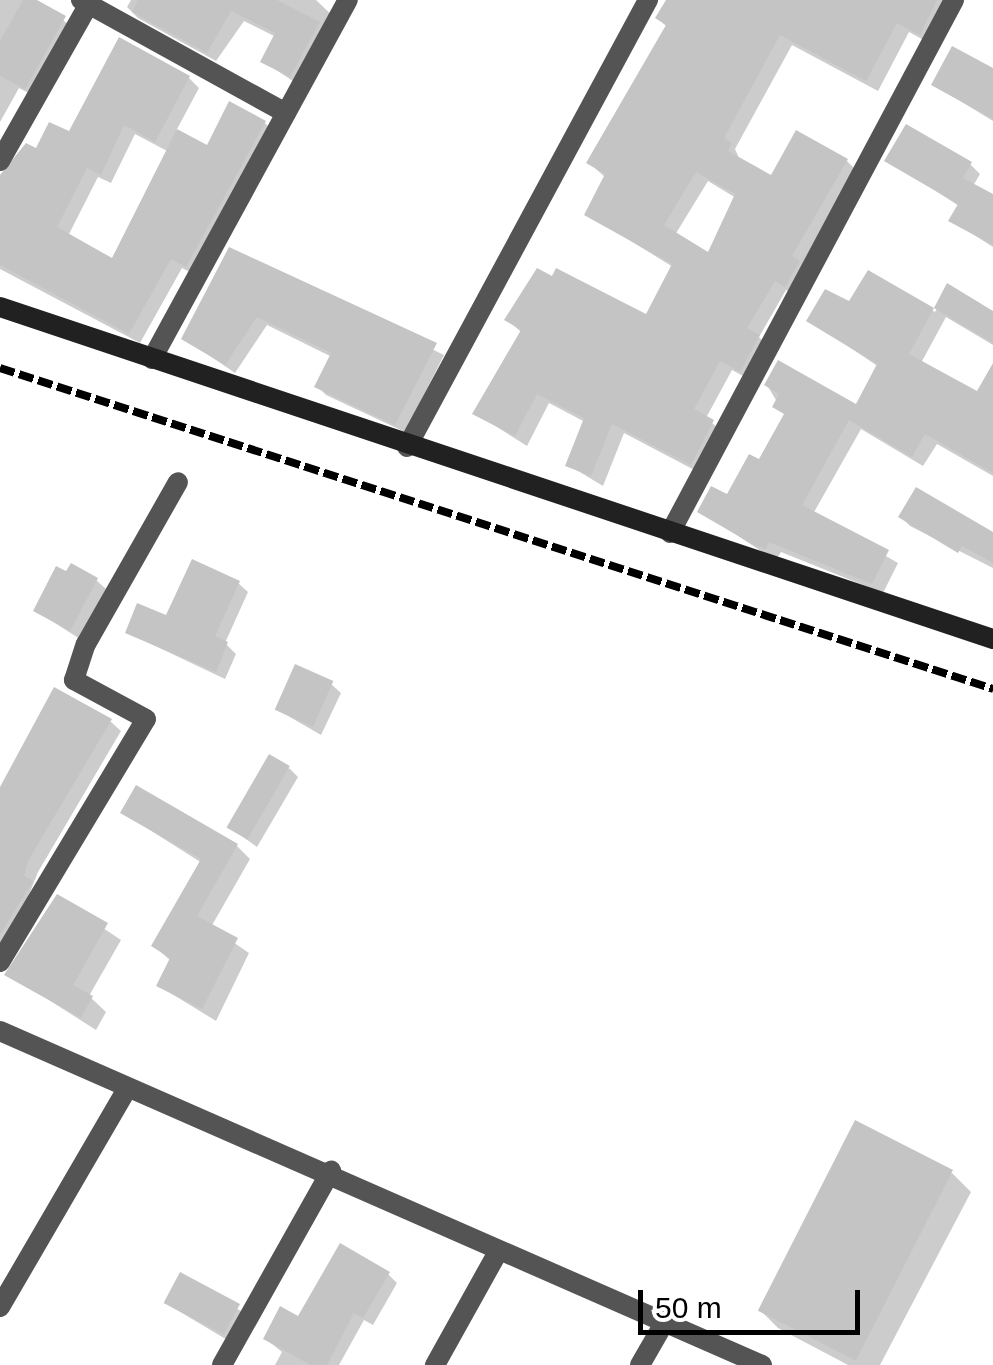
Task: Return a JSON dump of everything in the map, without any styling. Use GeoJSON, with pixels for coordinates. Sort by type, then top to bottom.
{"type":"FeatureCollection","features":[{"type":"Feature","properties":{"kind":"street"},"geometry":{"type":"LineString","coordinates":[[152,359],[348,0]]}},
{"type":"Feature","properties":{"kind":"street"},"geometry":{"type":"LineString","coordinates":[[407,448],[648,0]]}},
{"type":"Feature","properties":{"kind":"street"},"geometry":{"type":"LineString","coordinates":[[670,533],[954,0]]}},
{"type":"Feature","properties":{"kind":"street"},"geometry":{"type":"LineString","coordinates":[[0,161],[87,1],[286,113]]}},
{"type":"Feature","properties":{"kind":"street"},"geometry":{"type":"LineString","coordinates":[[0,307],[407,448],[993,640]]}},
{"type":"Feature","properties":{"kind":"street"},"geometry":{"type":"LineString","coordinates":[[0,962],[146,719],[74,680],[86,644],[178,482]]}},
{"type":"Feature","properties":{"kind":"street"},"geometry":{"type":"LineString","coordinates":[[0,1031],[127,1089],[331,1172],[498,1252],[762,1365]]}},
{"type":"Feature","properties":{"kind":"street"},"geometry":{"type":"LineString","coordinates":[[0,1308],[127,1089]]}},
{"type":"Feature","properties":{"kind":"street"},"geometry":{"type":"LineString","coordinates":[[222,1365],[331,1172]]}},
{"type":"Feature","properties":{"kind":"street"},"geometry":{"type":"LineString","coordinates":[[434,1365],[498,1252]]}},
{"type":"Feature","properties":{"kind":"street"},"geometry":{"type":"LineString","coordinates":[[640,1365],[663,1325]]}},
{"type":"Feature","properties":{"kind":"building"},"geometry":{"type":"Polygon","coordinates":[[[23,0],[37,0],[66,16],[25,89],[0,76],[0,41],[23,0]]]}},
{"type":"Feature","properties":{"kind":"building"},"geometry":{"type":"Polygon","coordinates":[[[138,0],[277,0],[320,22],[290,77],[260,62],[275,33],[231,11],[207,53],[132,12],[138,0]]]}},
{"type":"Feature","properties":{"kind":"building"},"geometry":{"type":"Polygon","coordinates":[[[666,0],[937,0],[920,35],[897,23],[866,81],[780,35],[724,138],[732,143],[728,151],[771,175],[796,130],[848,159],[792,256],[800,261],[785,287],[775,281],[747,328],[760,335],[740,372],[720,361],[694,409],[714,420],[691,465],[612,424],[591,476],[565,466],[584,418],[537,394],[515,436],[472,414],[521,330],[504,320],[537,268],[552,276],[556,268],[646,314],[672,264],[584,215],[605,174],[586,163],[666,25],[655,18],[666,0]],[[696,172],[664,225],[708,252],[735,194],[696,172]]]}},
{"type":"Feature","properties":{"kind":"building"},"geometry":{"type":"Polygon","coordinates":[[[119,37],[190,76],[155,142],[124,125],[101,175],[87,168],[57,227],[112,258],[177,129],[207,145],[229,101],[266,121],[186,267],[171,259],[129,334],[0,265],[0,175],[26,143],[36,148],[49,122],[69,131],[119,37]]]}},
{"type":"Feature","properties":{"kind":"building"},"geometry":{"type":"Polygon","coordinates":[[[952,46],[993,68],[993,119],[931,85],[952,46]]]}},
{"type":"Feature","properties":{"kind":"building"},"geometry":{"type":"Polygon","coordinates":[[[906,124],[972,162],[963,178],[993,194],[993,245],[948,221],[958,204],[884,161],[906,124]]]}},
{"type":"Feature","properties":{"kind":"building"},"geometry":{"type":"Polygon","coordinates":[[[229,247],[437,343],[395,425],[314,387],[331,353],[257,317],[225,365],[181,339],[229,247]]]}},
{"type":"Feature","properties":{"kind":"building"},"geometry":{"type":"Polygon","coordinates":[[[868,270],[934,308],[909,354],[977,391],[993,363],[993,473],[925,434],[912,457],[849,420],[802,505],[889,550],[872,584],[769,542],[766,549],[754,545],[697,512],[711,486],[727,494],[749,454],[759,459],[784,414],[772,407],[779,394],[764,385],[778,360],[856,404],[877,364],[806,321],[825,289],[849,301],[868,270]]]}},
{"type":"Feature","properties":{"kind":"building"},"geometry":{"type":"Polygon","coordinates":[[[947,283],[993,311],[993,343],[934,308],[947,283]]]}},
{"type":"Feature","properties":{"kind":"building"},"geometry":{"type":"Polygon","coordinates":[[[916,487],[993,532],[993,563],[962,546],[958,553],[898,517],[916,487]]]}},
{"type":"Feature","properties":{"kind":"building"},"geometry":{"type":"Polygon","coordinates":[[[192,559],[240,581],[215,636],[228,642],[216,672],[125,633],[137,603],[166,615],[192,559]]]}},
{"type":"Feature","properties":{"kind":"building"},"geometry":{"type":"Polygon","coordinates":[[[71,563],[98,578],[70,631],[33,611],[56,566],[66,571],[71,563]]]}},
{"type":"Feature","properties":{"kind":"building"},"geometry":{"type":"Polygon","coordinates":[[[295,664],[333,681],[313,727],[275,710],[295,664]]]}},
{"type":"Feature","properties":{"kind":"building"},"geometry":{"type":"Polygon","coordinates":[[[54,687],[112,719],[28,861],[24,876],[33,881],[0,935],[0,787],[54,687]]]}},
{"type":"Feature","properties":{"kind":"building"},"geometry":{"type":"Polygon","coordinates":[[[269,754],[290,766],[247,840],[226,828],[269,754]]]}},
{"type":"Feature","properties":{"kind":"building"},"geometry":{"type":"Polygon","coordinates":[[[136,785],[238,844],[197,916],[238,938],[202,1009],[156,986],[170,958],[151,946],[201,859],[120,813],[136,785]]]}},
{"type":"Feature","properties":{"kind":"building"},"geometry":{"type":"Polygon","coordinates":[[[57,894],[108,923],[73,985],[93,996],[81,1018],[4,975],[57,894]]]}},
{"type":"Feature","properties":{"kind":"building"},"geometry":{"type":"Polygon","coordinates":[[[855,1120],[953,1170],[856,1361],[758,1311],[855,1120]]]}},
{"type":"Feature","properties":{"kind":"building"},"geometry":{"type":"Polygon","coordinates":[[[340,1243],[390,1272],[363,1318],[354,1313],[327,1365],[311,1365],[263,1339],[280,1306],[298,1316],[340,1243]]]}},
{"type":"Feature","properties":{"kind":"building"},"geometry":{"type":"Polygon","coordinates":[[[180,1272],[240,1304],[224,1335],[164,1303],[180,1272]]]}},
{"type":"Feature","properties":{"kind":"railway"},"geometry":{"type":"LineString","coordinates":[[0,368],[993,689]]}}]}
